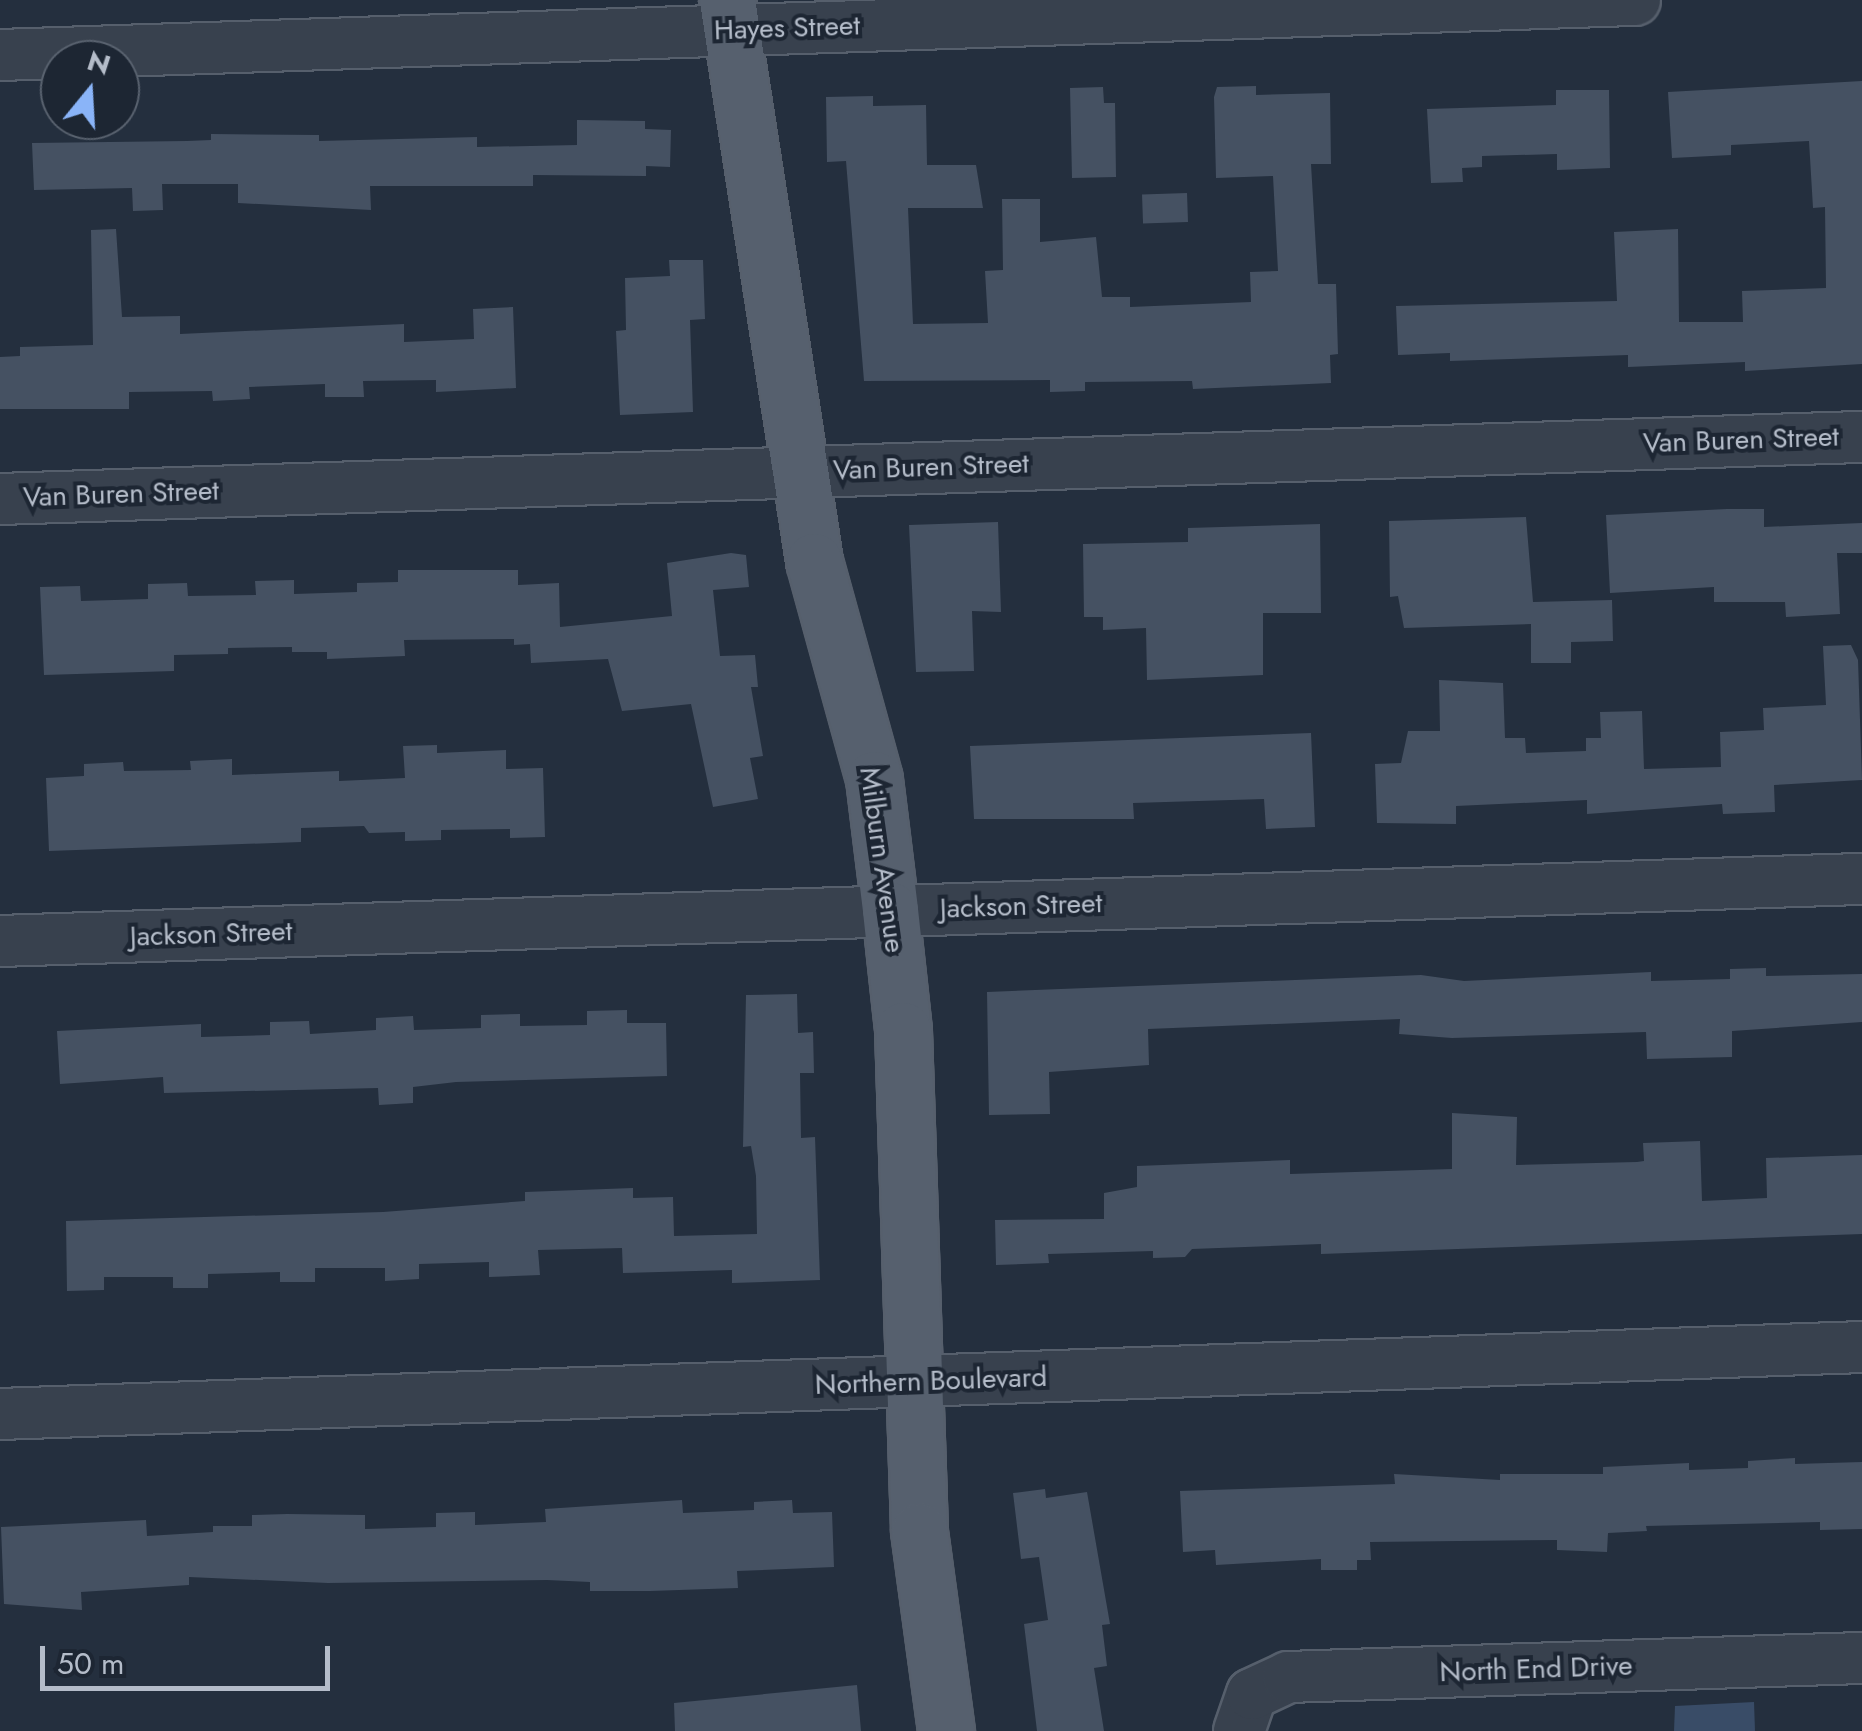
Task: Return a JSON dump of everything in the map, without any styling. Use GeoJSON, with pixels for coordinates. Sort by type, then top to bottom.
{"type":"FeatureCollection","features":[{"type":"Feature","properties":{"kind":"main road","name":"Milburn Avenue"},"geometry":{"type":"LineString","coordinates":[[730,15],[814,561],[874,779],[903,1030],[919,1531],[946,1731]]}},
{"type":"Feature","properties":{"kind":"street","name":"Hayes Street"},"geometry":{"type":"LineString","coordinates":[[0,55],[730,15],[1635,0]]}},
{"type":"Feature","properties":{"kind":"street","name":"Van Buren Street"},"geometry":{"type":"LineString","coordinates":[[0,499],[1862,436]]}},
{"type":"Feature","properties":{"kind":"street","name":"Jackson Street"},"geometry":{"type":"LineString","coordinates":[[0,941],[1862,879]]}},
{"type":"Feature","properties":{"kind":"street","name":"Northern Boulevard"},"geometry":{"type":"LineString","coordinates":[[0,1414],[1862,1348]]}},
{"type":"Feature","properties":{"kind":"street","name":"North End Drive"},"geometry":{"type":"LineString","coordinates":[[1239,1731],[1252,1694],[1288,1677],[1862,1658]]}},
{"type":"Feature","properties":{"kind":"water"},"geometry":{"type":"Polygon","coordinates":[[[1754,1702],[1755,1731],[1674,1731],[1675,1706],[1754,1702]]]}},
{"type":"Feature","properties":{"kind":"building"},"geometry":{"type":"Polygon","coordinates":[[[1862,81],[1862,364],[1745,371],[1745,362],[1628,367],[1628,355],[1450,361],[1450,353],[1398,355],[1396,306],[1617,301],[1614,232],[1678,229],[1679,322],[1743,322],[1742,291],[1826,288],[1825,207],[1813,208],[1809,141],[1731,145],[1731,155],[1672,158],[1668,92],[1862,81]]]}},
{"type":"Feature","properties":{"kind":"building"},"geometry":{"type":"Polygon","coordinates":[[[1256,86],[1256,95],[1330,93],[1331,164],[1311,164],[1318,284],[1336,284],[1338,354],[1330,355],[1331,383],[1193,389],[1192,381],[1085,382],[1085,391],[1050,392],[1050,380],[864,381],[846,161],[827,162],[826,97],[873,96],[873,106],[926,105],[927,165],[976,165],[983,208],[908,208],[913,324],[988,323],[985,271],[1003,270],[1002,199],[1040,199],[1040,242],[1096,237],[1102,297],[1130,297],[1130,307],[1251,302],[1250,272],[1278,271],[1273,176],[1216,178],[1214,97],[1217,87],[1256,86]]]}},
{"type":"Feature","properties":{"kind":"building"},"geometry":{"type":"Polygon","coordinates":[[[1103,87],[1104,103],[1115,103],[1116,177],[1072,178],[1070,88],[1103,87]]]}},
{"type":"Feature","properties":{"kind":"building"},"geometry":{"type":"Polygon","coordinates":[[[1556,90],[1609,90],[1610,168],[1557,170],[1557,154],[1482,156],[1482,167],[1462,168],[1463,182],[1431,183],[1427,109],[1556,105],[1556,90]]]}},
{"type":"Feature","properties":{"kind":"building"},"geometry":{"type":"Polygon","coordinates":[[[577,120],[645,121],[645,129],[671,130],[670,167],[646,166],[646,176],[533,175],[533,186],[370,186],[371,210],[238,203],[238,184],[162,184],[163,210],[133,211],[132,188],[34,190],[32,143],[211,140],[211,134],[319,135],[319,141],[477,137],[477,147],[577,145],[577,120]]]}},
{"type":"Feature","properties":{"kind":"building"},"geometry":{"type":"Polygon","coordinates":[[[1187,193],[1188,222],[1143,224],[1142,195],[1187,193]]]}},
{"type":"Feature","properties":{"kind":"building"},"geometry":{"type":"Polygon","coordinates":[[[116,229],[122,317],[180,316],[180,334],[404,324],[404,342],[474,339],[473,309],[513,307],[516,388],[436,392],[436,380],[363,381],[364,397],[325,397],[325,384],[249,387],[250,399],[213,401],[212,391],[129,392],[129,409],[0,409],[0,357],[20,356],[20,347],[93,345],[91,230],[116,229]]]}},
{"type":"Feature","properties":{"kind":"building"},"geometry":{"type":"Polygon","coordinates":[[[669,260],[703,260],[705,319],[690,320],[693,412],[620,415],[616,331],[626,330],[625,278],[670,276],[669,260]]]}},
{"type":"Feature","properties":{"kind":"building"},"geometry":{"type":"Polygon","coordinates":[[[1764,509],[1764,527],[1862,523],[1862,553],[1837,553],[1840,614],[1786,617],[1785,602],[1714,602],[1714,587],[1610,593],[1606,515],[1764,509]]]}},
{"type":"Feature","properties":{"kind":"building"},"geometry":{"type":"Polygon","coordinates":[[[1526,517],[1533,602],[1612,600],[1613,641],[1571,642],[1571,663],[1531,663],[1531,624],[1404,628],[1398,596],[1390,597],[1389,521],[1526,517]]]}},
{"type":"Feature","properties":{"kind":"building"},"geometry":{"type":"Polygon","coordinates":[[[998,522],[1001,612],[972,611],[974,671],[916,672],[909,525],[998,522]]]}},
{"type":"Feature","properties":{"kind":"building"},"geometry":{"type":"Polygon","coordinates":[[[1320,524],[1321,613],[1263,613],[1263,675],[1147,680],[1146,628],[1103,630],[1103,617],[1084,617],[1083,544],[1188,542],[1188,528],[1320,524]]]}},
{"type":"Feature","properties":{"kind":"building"},"geometry":{"type":"Polygon","coordinates":[[[731,553],[746,555],[749,587],[713,590],[720,656],[755,655],[758,687],[751,687],[763,756],[750,758],[758,799],[713,807],[691,704],[622,711],[608,659],[531,663],[530,644],[514,645],[514,639],[404,640],[405,656],[327,659],[327,652],[292,652],[292,647],[228,648],[228,654],[174,655],[174,671],[44,675],[40,587],[80,586],[81,601],[148,599],[148,584],[187,583],[188,596],[256,595],[255,581],[294,580],[294,594],[357,592],[357,583],[398,582],[398,570],[518,570],[518,585],[559,583],[560,627],[672,616],[667,563],[731,553]]]}},
{"type":"Feature","properties":{"kind":"building"},"geometry":{"type":"Polygon","coordinates":[[[1851,645],[1858,660],[1862,780],[1774,785],[1775,812],[1723,814],[1722,804],[1587,814],[1587,800],[1456,806],[1456,824],[1377,823],[1375,764],[1401,763],[1408,731],[1440,731],[1439,680],[1503,683],[1505,738],[1525,738],[1526,753],[1586,751],[1586,738],[1601,738],[1600,712],[1642,711],[1644,769],[1721,767],[1720,732],[1764,730],[1763,708],[1826,705],[1823,646],[1851,645]]]}},
{"type":"Feature","properties":{"kind":"building"},"geometry":{"type":"Polygon","coordinates":[[[1311,733],[1315,827],[1266,829],[1264,799],[1133,803],[1134,819],[974,819],[970,746],[1311,733]]]}},
{"type":"Feature","properties":{"kind":"building"},"geometry":{"type":"Polygon","coordinates":[[[437,745],[437,753],[506,750],[506,769],[543,768],[545,837],[510,838],[510,829],[441,830],[441,840],[405,841],[405,832],[369,833],[364,826],[301,828],[301,842],[49,851],[46,778],[84,776],[84,764],[123,762],[124,771],[191,770],[190,761],[232,759],[232,775],[339,771],[339,781],[405,778],[403,746],[437,745]]]}},
{"type":"Feature","properties":{"kind":"building"},"geometry":{"type":"Polygon","coordinates":[[[1766,968],[1766,976],[1862,974],[1862,1022],[1732,1031],[1732,1057],[1647,1059],[1646,1032],[1452,1038],[1399,1034],[1400,1019],[1148,1029],[1149,1065],[1049,1072],[1050,1114],[989,1115],[987,992],[1421,975],[1464,981],[1651,972],[1651,981],[1730,979],[1730,969],[1766,968]]]}},
{"type":"Feature","properties":{"kind":"building"},"geometry":{"type":"Polygon","coordinates":[[[797,994],[798,1033],[813,1032],[814,1073],[800,1073],[801,1138],[815,1137],[820,1280],[732,1283],[732,1270],[623,1273],[622,1248],[538,1250],[540,1275],[489,1277],[489,1262],[419,1264],[419,1279],[385,1281],[385,1268],[315,1268],[315,1282],[280,1282],[280,1272],[208,1274],[208,1288],[173,1288],[173,1277],[104,1277],[104,1290],[67,1291],[66,1221],[383,1212],[525,1201],[525,1192],[633,1188],[633,1198],[673,1197],[674,1236],[757,1234],[756,1176],[751,1146],[743,1147],[746,995],[797,994]]]}},
{"type":"Feature","properties":{"kind":"building"},"geometry":{"type":"Polygon","coordinates":[[[627,1010],[627,1023],[666,1023],[667,1076],[456,1082],[413,1087],[413,1103],[379,1105],[378,1088],[164,1093],[163,1077],[60,1084],[57,1031],[201,1024],[201,1037],[270,1035],[270,1022],[309,1021],[310,1034],[376,1030],[376,1018],[413,1016],[414,1030],[481,1028],[481,1015],[520,1014],[520,1026],[587,1025],[587,1011],[627,1010]]]}},
{"type":"Feature","properties":{"kind":"building"},"geometry":{"type":"Polygon","coordinates":[[[1452,1113],[1517,1117],[1516,1165],[1637,1162],[1644,1161],[1643,1143],[1700,1141],[1702,1201],[1767,1198],[1766,1158],[1862,1155],[1862,1234],[1321,1254],[1321,1244],[1192,1249],[1185,1257],[1153,1258],[1153,1251],[1048,1254],[1049,1263],[996,1265],[995,1220],[1104,1219],[1104,1193],[1137,1187],[1137,1166],[1290,1160],[1290,1174],[1452,1169],[1452,1113]]]}},
{"type":"Feature","properties":{"kind":"building"},"geometry":{"type":"Polygon","coordinates":[[[1795,1458],[1795,1464],[1862,1462],[1862,1529],[1820,1530],[1820,1522],[1646,1526],[1647,1531],[1608,1533],[1607,1552],[1557,1550],[1557,1540],[1370,1542],[1371,1560],[1357,1560],[1357,1570],[1321,1570],[1321,1559],[1216,1565],[1215,1550],[1183,1552],[1180,1491],[1395,1484],[1394,1474],[1500,1480],[1500,1474],[1603,1474],[1603,1467],[1689,1463],[1689,1470],[1748,1468],[1748,1461],[1795,1458]]]}},
{"type":"Feature","properties":{"kind":"building"},"geometry":{"type":"Polygon","coordinates":[[[1045,1489],[1046,1498],[1087,1492],[1110,1624],[1102,1625],[1107,1666],[1094,1668],[1104,1731],[1037,1731],[1024,1624],[1048,1620],[1039,1557],[1021,1559],[1013,1493],[1045,1489]]]}},
{"type":"Feature","properties":{"kind":"building"},"geometry":{"type":"Polygon","coordinates":[[[682,1500],[683,1513],[754,1510],[754,1502],[792,1500],[793,1513],[832,1512],[834,1567],[737,1571],[738,1588],[650,1591],[590,1591],[590,1582],[547,1580],[328,1583],[189,1577],[189,1585],[81,1592],[82,1610],[4,1604],[1,1527],[146,1520],[147,1536],[213,1532],[213,1526],[252,1526],[252,1515],[287,1514],[365,1515],[365,1529],[436,1527],[436,1513],[475,1512],[475,1525],[546,1522],[545,1509],[682,1500]]]}},
{"type":"Feature","properties":{"kind":"building"},"geometry":{"type":"Polygon","coordinates":[[[857,1685],[861,1731],[675,1731],[674,1703],[857,1685]]]}}]}
